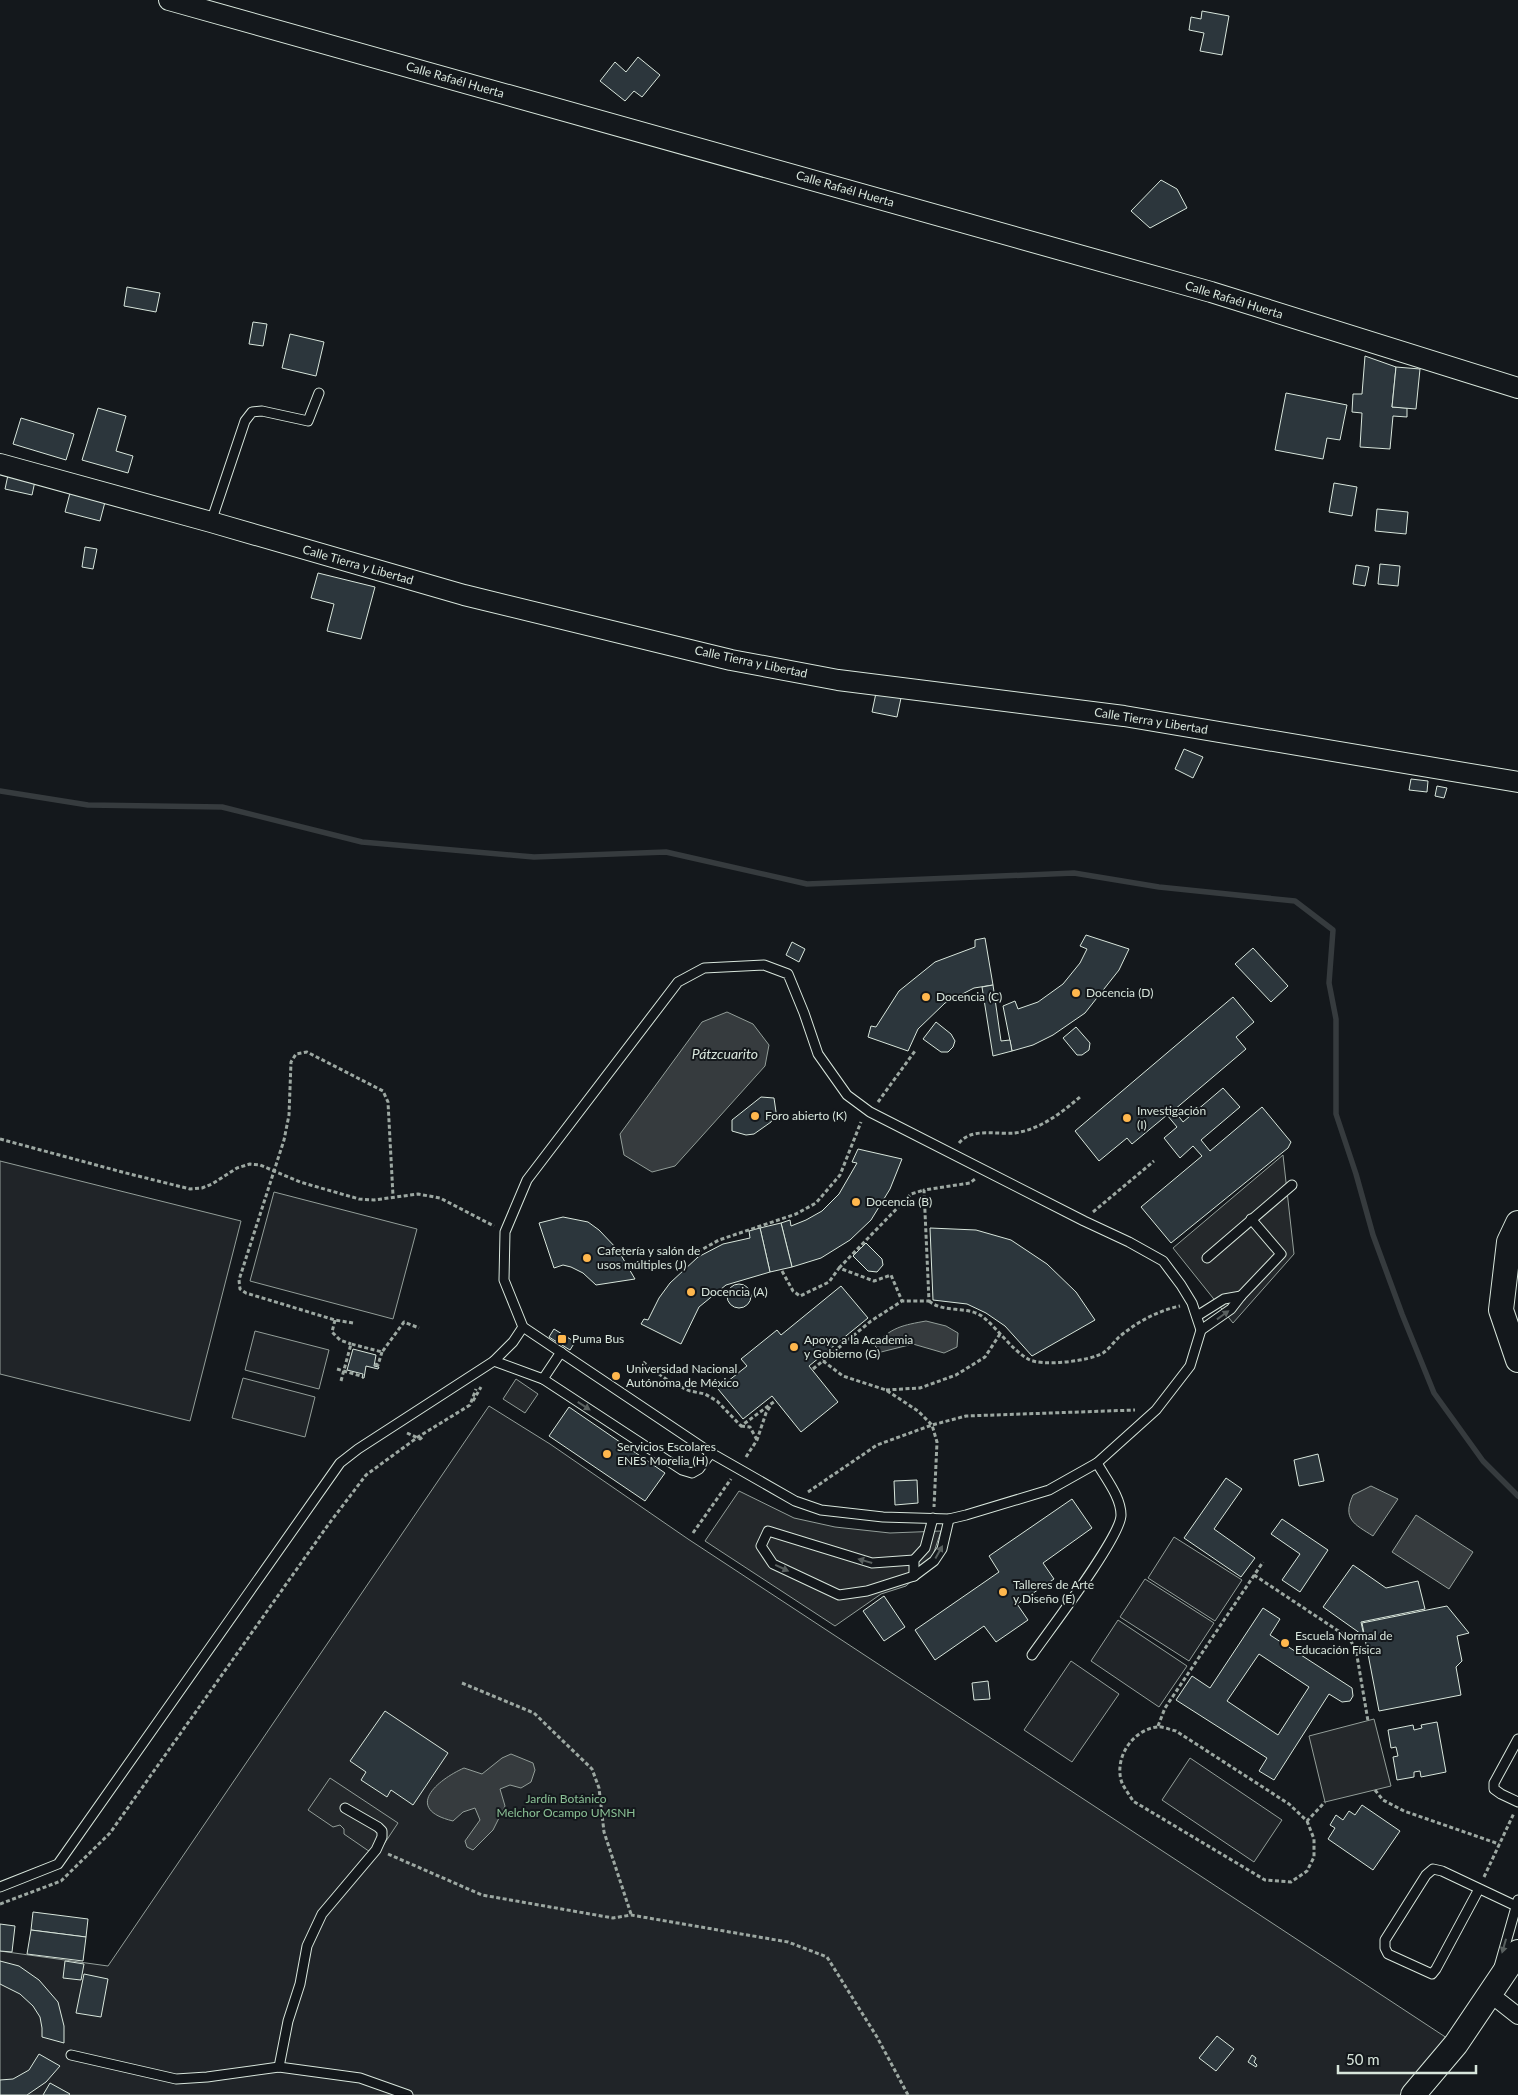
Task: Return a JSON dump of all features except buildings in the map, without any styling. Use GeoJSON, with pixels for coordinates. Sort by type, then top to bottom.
{"type":"FeatureCollection","features":[{"type":"Feature","properties":{"kind":"main road"},"geometry":{"type":"LineString","coordinates":[[1518,1222],[1509,1242],[1501,1310],[1518,1360]]}},
{"type":"Feature","properties":{"kind":"main road"},"geometry":{"type":"LineString","coordinates":[[1518,1263],[1513,1313],[1518,1326]]}},
{"type":"Feature","properties":{"kind":"main road"},"geometry":{"type":"LineString","coordinates":[[1427,2095],[1495,1998],[1518,1952]]}},
{"type":"Feature","properties":{"kind":"main road"},"geometry":{"type":"LineString","coordinates":[[1414,2095],[1518,1972]]}},
{"type":"Feature","properties":{"kind":"street","name":"Calle Rafaél Huerta"},"geometry":{"type":"LineString","coordinates":[[169,0],[1211,292],[1518,388]]}},
{"type":"Feature","properties":{"kind":"street","name":"Calle Tierra y Libertad"},"geometry":{"type":"LineString","coordinates":[[0,464],[211,522],[464,595],[731,660],[838,680],[1124,716],[1518,782]]}},
{"type":"Feature","properties":{"kind":"street"},"geometry":{"type":"LineString","coordinates":[[1495,1998],[1518,2016]]}},
{"type":"Feature","properties":{"kind":"lane"},"geometry":{"type":"LineString","coordinates":[[211,522],[246,421],[252,412],[262,411],[308,421],[320,393]]}},
{"type":"Feature","properties":{"kind":"lane"},"geometry":{"type":"LineString","coordinates":[[1202,1330],[1192,1303],[1163,1262],[1129,1242],[870,1112],[847,1095],[818,1054],[788,974],[764,965],[704,968],[678,982],[527,1180],[505,1232],[504,1280],[523,1327],[711,1453],[795,1501],[821,1510],[883,1518],[950,1519],[1049,1490],[1097,1463],[1156,1410],[1190,1366],[1202,1330],[1231,1309],[1240,1296],[1281,1254],[1251,1219]]}},
{"type":"Feature","properties":{"kind":"lane"},"geometry":{"type":"LineString","coordinates":[[1207,1258],[1292,1185]]}},
{"type":"Feature","properties":{"kind":"lane"},"geometry":{"type":"LineString","coordinates":[[1197,1316],[1224,1299],[1240,1296]]}},
{"type":"Feature","properties":{"kind":"lane"},"geometry":{"type":"LineString","coordinates":[[0,1887],[58,1864],[340,1463],[358,1449],[494,1361],[513,1342],[523,1327]]}},
{"type":"Feature","properties":{"kind":"lane"},"geometry":{"type":"LineString","coordinates":[[543,1379],[560,1352]]}},
{"type":"Feature","properties":{"kind":"lane"},"geometry":{"type":"LineString","coordinates":[[494,1361],[543,1379],[682,1470],[692,1473],[699,1469],[711,1453]]}},
{"type":"Feature","properties":{"kind":"lane"},"geometry":{"type":"LineString","coordinates":[[1032,1655],[1110,1544],[1122,1518],[1120,1503],[1097,1463]]}},
{"type":"Feature","properties":{"kind":"lane"},"geometry":{"type":"LineString","coordinates":[[933,1518],[925,1548],[914,1560],[872,1564],[768,1530],[761,1546],[773,1564],[839,1595],[867,1591],[914,1576],[934,1560],[942,1549],[950,1519]]}},
{"type":"Feature","properties":{"kind":"lane"},"geometry":{"type":"LineString","coordinates":[[914,1560],[914,1576]]}},
{"type":"Feature","properties":{"kind":"lane"},"geometry":{"type":"LineString","coordinates":[[1518,1739],[1494,1783],[1494,1789],[1518,1804]]}},
{"type":"Feature","properties":{"kind":"lane"},"geometry":{"type":"LineString","coordinates":[[279,2068],[288,2022],[300,1984],[306,1946],[322,1914],[376,1850],[382,1837],[382,1831],[345,1808]]}},
{"type":"Feature","properties":{"kind":"lane"},"geometry":{"type":"LineString","coordinates":[[1479,1889],[1432,1974],[1388,1954],[1385,1948],[1385,1940],[1426,1875],[1433,1869],[1442,1871],[1479,1889],[1517,1903],[1495,1998]]}},
{"type":"Feature","properties":{"kind":"lane"},"geometry":{"type":"LineString","coordinates":[[71,2055],[176,2079],[279,2068],[360,2078],[408,2095]]}},
{"type":"Feature","properties":{"kind":"path"},"geometry":{"type":"LineString","coordinates":[[692,1255],[719,1240],[796,1214],[816,1203],[840,1175],[860,1123],[915,1051]]}},
{"type":"Feature","properties":{"kind":"path"},"geometry":{"type":"LineString","coordinates":[[352,1323],[335,1320],[246,1293],[240,1289],[239,1280],[284,1140],[289,1115],[292,1062],[296,1054],[307,1052],[383,1091],[388,1102],[393,1196]]}},
{"type":"Feature","properties":{"kind":"path"},"geometry":{"type":"LineString","coordinates":[[952,1152],[963,1139],[988,1132],[1016,1133],[1051,1121],[1080,1097]]}},
{"type":"Feature","properties":{"kind":"path"},"geometry":{"type":"LineString","coordinates":[[0,1139],[190,1188],[202,1188],[236,1168],[250,1164],[260,1166],[300,1182],[359,1199],[374,1200],[418,1194],[440,1198],[505,1232]]}},
{"type":"Feature","properties":{"kind":"path"},"geometry":{"type":"LineString","coordinates":[[1084,1221],[1154,1161]]}},
{"type":"Feature","properties":{"kind":"path"},"geometry":{"type":"LineString","coordinates":[[782,1271],[793,1292],[800,1296],[828,1282],[839,1268],[911,1194],[924,1190],[970,1183],[986,1171]]}},
{"type":"Feature","properties":{"kind":"path"},"geometry":{"type":"LineString","coordinates":[[924,1190],[929,1301]]}},
{"type":"Feature","properties":{"kind":"path"},"geometry":{"type":"LineString","coordinates":[[839,1268],[874,1281],[891,1275],[902,1301]]}},
{"type":"Feature","properties":{"kind":"path"},"geometry":{"type":"LineString","coordinates":[[813,1369],[871,1321],[902,1301],[929,1301],[936,1307],[947,1310],[965,1310],[982,1316],[1028,1360],[1043,1364],[1072,1361],[1102,1354],[1136,1323],[1164,1309],[1192,1303]]}},
{"type":"Feature","properties":{"kind":"path"},"geometry":{"type":"LineString","coordinates":[[335,1320],[332,1332],[340,1340],[382,1352]]}},
{"type":"Feature","properties":{"kind":"path"},"geometry":{"type":"LineString","coordinates":[[375,1364],[378,1365],[382,1352],[404,1322],[419,1328]]}},
{"type":"Feature","properties":{"kind":"path"},"geometry":{"type":"LineString","coordinates":[[886,1390],[920,1388],[956,1375],[985,1357],[1001,1334]]}},
{"type":"Feature","properties":{"kind":"path"},"geometry":{"type":"LineString","coordinates":[[341,1381],[351,1344]]}},
{"type":"Feature","properties":{"kind":"path"},"geometry":{"type":"LineString","coordinates":[[823,1360],[843,1376],[886,1390],[918,1411],[932,1425],[937,1442],[933,1518]]}},
{"type":"Feature","properties":{"kind":"path"},"geometry":{"type":"LineString","coordinates":[[424,1436],[470,1406],[494,1361]]}},
{"type":"Feature","properties":{"kind":"path"},"geometry":{"type":"LineString","coordinates":[[643,1362],[670,1382],[690,1391],[705,1394],[717,1401],[740,1426],[750,1427],[757,1440]]}},
{"type":"Feature","properties":{"kind":"path"},"geometry":{"type":"LineString","coordinates":[[0,1904],[61,1881],[110,1833],[328,1525],[366,1476],[411,1442],[470,1405],[484,1367]]}},
{"type":"Feature","properties":{"kind":"path"},"geometry":{"type":"LineString","coordinates":[[337,1369],[361,1376]]}},
{"type":"Feature","properties":{"kind":"path"},"geometry":{"type":"LineString","coordinates":[[693,1533],[757,1440],[766,1413],[775,1401],[740,1426]]}},
{"type":"Feature","properties":{"kind":"path"},"geometry":{"type":"LineString","coordinates":[[795,1501],[877,1445],[932,1425],[966,1416],[1156,1410]]}},
{"type":"Feature","properties":{"kind":"path"},"geometry":{"type":"LineString","coordinates":[[1158,1726],[1165,1708],[1263,1562]]}},
{"type":"Feature","properties":{"kind":"path"},"geometry":{"type":"LineString","coordinates":[[1254,1575],[1349,1638],[1356,1650],[1368,1721]]}},
{"type":"Feature","properties":{"kind":"path"},"geometry":{"type":"LineString","coordinates":[[462,1683],[534,1714],[592,1769],[599,1788],[604,1832],[631,1915]]}},
{"type":"Feature","properties":{"kind":"path"},"geometry":{"type":"LineString","coordinates":[[1158,1726],[1176,1731],[1289,1804],[1307,1821],[1314,1839],[1314,1857],[1307,1871],[1291,1882],[1265,1880],[1133,1801],[1121,1780],[1120,1762],[1125,1748],[1140,1734],[1158,1726]]}},
{"type":"Feature","properties":{"kind":"path"},"geometry":{"type":"LineString","coordinates":[[1375,1790],[1383,1800],[1404,1812],[1499,1844]]}},
{"type":"Feature","properties":{"kind":"path"},"geometry":{"type":"LineString","coordinates":[[1307,1821],[1325,1802]]}},
{"type":"Feature","properties":{"kind":"path"},"geometry":{"type":"LineString","coordinates":[[1479,1889],[1518,1804]]}},
{"type":"Feature","properties":{"kind":"path"},"geometry":{"type":"LineString","coordinates":[[376,1850],[405,1860],[482,1895],[613,1918],[631,1915],[788,1942],[827,1957],[877,2037],[908,2095]]}},
{"type":"Feature","properties":{"kind":"green space"},"geometry":{"type":"Polygon","coordinates":[[[0,1161],[241,1221],[190,1421],[0,1374],[0,1161]]]}},
{"type":"Feature","properties":{"kind":"green space"},"geometry":{"type":"Polygon","coordinates":[[[274,1192],[417,1229],[393,1319],[250,1281],[274,1192]]]}},
{"type":"Feature","properties":{"kind":"green space"},"geometry":{"type":"Polygon","coordinates":[[[255,1331],[329,1350],[319,1389],[245,1370],[255,1331]]]}},
{"type":"Feature","properties":{"kind":"green space"},"geometry":{"type":"Polygon","coordinates":[[[243,1378],[315,1397],[305,1437],[232,1418],[243,1378]]]}},
{"type":"Feature","properties":{"kind":"green space","name":"Jardín Botánico Melchor Ocampo UMSNH"},"geometry":{"type":"Polygon","coordinates":[[[489,1406],[550,1444],[688,1539],[1453,2042],[1409,2095],[0,2095],[0,1951],[108,1966],[489,1406]]]}},
{"type":"Feature","properties":{"kind":"green space"},"geometry":{"type":"Polygon","coordinates":[[[1174,1537],[1242,1580],[1215,1621],[1148,1578],[1174,1537]]]}},
{"type":"Feature","properties":{"kind":"green space"},"geometry":{"type":"Polygon","coordinates":[[[1145,1579],[1214,1623],[1189,1661],[1120,1617],[1145,1579]]]}},
{"type":"Feature","properties":{"kind":"green space"},"geometry":{"type":"Polygon","coordinates":[[[1118,1620],[1187,1666],[1159,1707],[1091,1661],[1118,1620]]]}},
{"type":"Feature","properties":{"kind":"green space"},"geometry":{"type":"Polygon","coordinates":[[[1071,1661],[1119,1694],[1072,1762],[1024,1730],[1071,1661]]]}},
{"type":"Feature","properties":{"kind":"green space"},"geometry":{"type":"Polygon","coordinates":[[[1190,1758],[1282,1820],[1254,1862],[1162,1800],[1190,1758]]]}},
{"type":"Feature","properties":{"kind":"shaded area"},"geometry":{"type":"Polygon","coordinates":[[[1283,1155],[1294,1254],[1233,1323],[1173,1248],[1283,1155]]]}},
{"type":"Feature","properties":{"kind":"shaded area"},"geometry":{"type":"Polygon","coordinates":[[[516,1379],[538,1394],[525,1413],[503,1399],[516,1379]]]}},
{"type":"Feature","properties":{"kind":"shaded area"},"geometry":{"type":"Polygon","coordinates":[[[739,1491],[794,1518],[835,1527],[890,1533],[941,1531],[930,1564],[906,1586],[881,1594],[835,1626],[705,1541],[739,1491]]]}},
{"type":"Feature","properties":{"kind":"shaded area"},"geometry":{"type":"Polygon","coordinates":[[[1374,1719],[1391,1786],[1325,1802],[1309,1736],[1374,1719]]]}},
{"type":"Feature","properties":{"kind":"shaded area"},"geometry":{"type":"Polygon","coordinates":[[[330,1778],[398,1823],[376,1856],[344,1834],[344,1829],[340,1825],[333,1827],[308,1810],[330,1778]]]}},
{"type":"Feature","properties":{"kind":"water","name":"Pátzcuarito"},"geometry":{"type":"Polygon","coordinates":[[[727,1012],[753,1024],[769,1045],[765,1066],[675,1166],[652,1172],[624,1155],[620,1134],[702,1022],[727,1012]]]}},
{"type":"Feature","properties":{"kind":"water"},"geometry":{"type":"Polygon","coordinates":[[[926,1321],[946,1326],[958,1333],[957,1347],[944,1353],[913,1344],[881,1352],[875,1346],[886,1335],[898,1328],[926,1321]]]}},
{"type":"Feature","properties":{"kind":"water"},"geometry":{"type":"Polygon","coordinates":[[[1371,1486],[1398,1499],[1373,1536],[1355,1524],[1349,1515],[1353,1495],[1371,1486]]]}},
{"type":"Feature","properties":{"kind":"water"},"geometry":{"type":"Polygon","coordinates":[[[1416,1515],[1473,1552],[1449,1589],[1392,1552],[1416,1515]]]}},
{"type":"Feature","properties":{"kind":"water"},"geometry":{"type":"Polygon","coordinates":[[[511,1754],[533,1763],[535,1770],[531,1782],[521,1788],[510,1785],[500,1789],[505,1806],[493,1830],[473,1850],[467,1847],[465,1841],[480,1820],[475,1808],[463,1812],[453,1821],[438,1816],[430,1809],[427,1802],[435,1787],[454,1773],[464,1768],[482,1774],[502,1758],[511,1754]]]}},
{"type":"Feature","properties":{"kind":"waterway"},"geometry":{"type":"LineString","coordinates":[[0,791],[88,805],[222,807],[362,842],[534,857],[666,852],[807,884],[1074,873],[1159,887],[1295,901],[1333,930],[1329,983],[1336,1019],[1336,1114],[1356,1174],[1373,1235],[1402,1314],[1434,1393],[1483,1461],[1518,1496]]}},
{"type":"Feature","properties":{"kind":"place","name":"Docencia (D)"},"geometry":{"type":"Point","coordinates":[1076,993]}},
{"type":"Feature","properties":{"kind":"place","name":"Docencia (C)"},"geometry":{"type":"Point","coordinates":[926,997]}},
{"type":"Feature","properties":{"kind":"place","name":"Foro abierto (K)"},"geometry":{"type":"Point","coordinates":[755,1116]}},
{"type":"Feature","properties":{"kind":"place","name":"Investigación (I)"},"geometry":{"type":"Point","coordinates":[1127,1118]}},
{"type":"Feature","properties":{"kind":"place","name":"Docencia (B)"},"geometry":{"type":"Point","coordinates":[856,1202]}},
{"type":"Feature","properties":{"kind":"place","name":"Cafetería y salón de usos múltiples (J)"},"geometry":{"type":"Point","coordinates":[587,1258]}},
{"type":"Feature","properties":{"kind":"place","name":"Docencia (A)"},"geometry":{"type":"Point","coordinates":[691,1292]}},
{"type":"Feature","properties":{"kind":"place","name":"Puma Bus"},"geometry":{"type":"Point","coordinates":[562,1339]}},
{"type":"Feature","properties":{"kind":"place","name":"Apoyo a la Academia y Gobierno (G)"},"geometry":{"type":"Point","coordinates":[794,1347]}},
{"type":"Feature","properties":{"kind":"place","name":"Universidad Nacional Autónoma de México"},"geometry":{"type":"Point","coordinates":[616,1376]}},
{"type":"Feature","properties":{"kind":"place","name":"Servicios Escolares ENES Morelia (H)"},"geometry":{"type":"Point","coordinates":[607,1454]}},
{"type":"Feature","properties":{"kind":"place","name":"Talleres de Arte y Diseño (E)"},"geometry":{"type":"Point","coordinates":[1003,1592]}},
{"type":"Feature","properties":{"kind":"place","name":"Escuela Normal de Educación Física"},"geometry":{"type":"Point","coordinates":[1285,1643]}}]}
